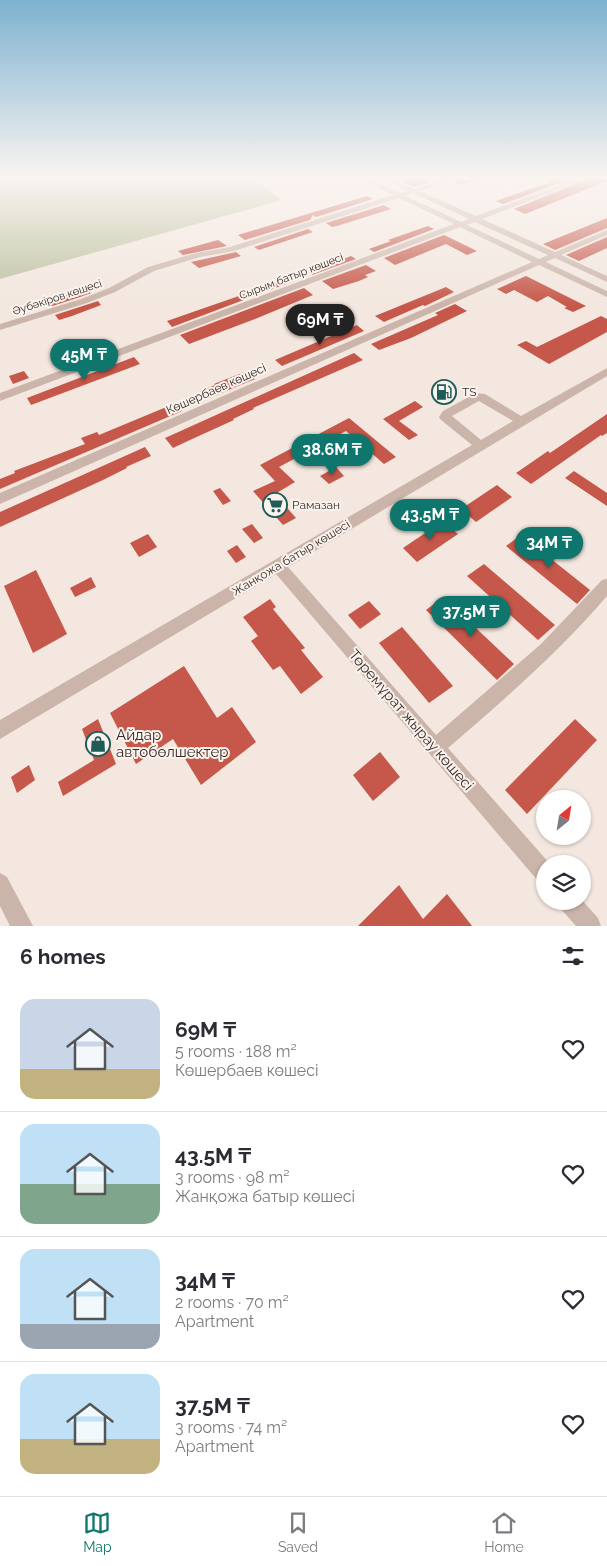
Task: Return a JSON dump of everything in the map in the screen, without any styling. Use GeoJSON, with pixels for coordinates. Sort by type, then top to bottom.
{"type":"FeatureCollection","features":[{"type":"Feature","properties":{"kind":"street","name":"Әубәкіров көшесі"},"geometry":{"type":"LineString","coordinates":[[0,327],[84,301],[112,290],[134,276],[158,266],[231,249],[326,219]]}},
{"type":"Feature","properties":{"kind":"street"},"geometry":{"type":"LineString","coordinates":[[450,219],[607,294]]}},
{"type":"Feature","properties":{"kind":"street","name":"Сырым батыр көшесі"},"geometry":{"type":"LineString","coordinates":[[0,397],[474,219]]}},
{"type":"Feature","properties":{"kind":"street"},"geometry":{"type":"LineString","coordinates":[[475,219],[607,279]]}},
{"type":"Feature","properties":{"kind":"street","name":"Көшербаев көшесі"},"geometry":{"type":"LineString","coordinates":[[0,499],[607,232]]}},
{"type":"Feature","properties":{"kind":"street","name":"Жанқожа батыр көшесі"},"geometry":{"type":"LineString","coordinates":[[0,730],[607,372]]}},
{"type":"Feature","properties":{"kind":"street"},"geometry":{"type":"LineString","coordinates":[[481,446],[445,417],[447,414],[476,397],[481,397],[522,422]]}},
{"type":"Feature","properties":{"kind":"street","name":"Төремұрат жырау көшесі"},"geometry":{"type":"LineString","coordinates":[[278,566],[536,864]]}},
{"type":"Feature","properties":{"kind":"street"},"geometry":{"type":"LineString","coordinates":[[435,747],[582,616],[607,585]]}},
{"type":"Feature","properties":{"kind":"street"},"geometry":{"type":"LineString","coordinates":[[0,884],[22,926]]}},
{"type":"Feature","properties":{"kind":"street"},"geometry":{"type":"LineString","coordinates":[[577,910],[590,926]]}},
{"type":"Feature","properties":{"kind":"green space"},"geometry":{"type":"Polygon","coordinates":[[[0,219],[213,219],[0,279],[0,219]]]}},
{"type":"Feature","properties":{"kind":"building"},"geometry":{"type":"Polygon","coordinates":[[[290,219],[310,219],[245,240],[238,235],[290,219]]]}},
{"type":"Feature","properties":{"kind":"building"},"geometry":{"type":"Polygon","coordinates":[[[338,219],[359,219],[332,227],[326,223],[338,219]]]}},
{"type":"Feature","properties":{"kind":"building"},"geometry":{"type":"Polygon","coordinates":[[[607,219],[607,228],[555,250],[543,244],[607,219]]]}},
{"type":"Feature","properties":{"kind":"building"},"geometry":{"type":"Polygon","coordinates":[[[428,226],[434,229],[374,252],[369,249],[391,241],[388,240],[428,226]]]}},
{"type":"Feature","properties":{"kind":"building"},"geometry":{"type":"Polygon","coordinates":[[[308,229],[313,232],[259,250],[254,247],[308,229]]]}},
{"type":"Feature","properties":{"kind":"building"},"geometry":{"type":"Polygon","coordinates":[[[444,235],[477,251],[467,255],[446,244],[395,265],[384,258],[444,235]]]}},
{"type":"Feature","properties":{"kind":"building"},"geometry":{"type":"Polygon","coordinates":[[[607,237],[607,248],[579,261],[566,255],[607,237]]]}},
{"type":"Feature","properties":{"kind":"building"},"geometry":{"type":"Polygon","coordinates":[[[218,240],[227,246],[183,255],[178,251],[218,240]]]}},
{"type":"Feature","properties":{"kind":"building"},"geometry":{"type":"Polygon","coordinates":[[[236,252],[241,256],[199,268],[191,262],[236,252]]]}},
{"type":"Feature","properties":{"kind":"building"},"geometry":{"type":"Polygon","coordinates":[[[351,256],[356,259],[312,275],[309,272],[351,256]]]}},
{"type":"Feature","properties":{"kind":"building"},"geometry":{"type":"Polygon","coordinates":[[[366,265],[376,271],[365,275],[368,277],[359,281],[333,289],[322,281],[366,265]]]}},
{"type":"Feature","properties":{"kind":"building"},"geometry":{"type":"Polygon","coordinates":[[[526,276],[586,306],[573,312],[548,296],[537,302],[514,290],[506,294],[497,289],[526,276]]]}},
{"type":"Feature","properties":{"kind":"building"},"geometry":{"type":"Polygon","coordinates":[[[290,278],[294,281],[172,327],[167,321],[290,278]]]}},
{"type":"Feature","properties":{"kind":"building"},"geometry":{"type":"Polygon","coordinates":[[[446,287],[454,292],[425,306],[423,305],[384,322],[375,316],[446,287]]]}},
{"type":"Feature","properties":{"kind":"building"},"geometry":{"type":"Polygon","coordinates":[[[86,288],[91,293],[49,307],[44,301],[86,288]]]}},
{"type":"Feature","properties":{"kind":"building"},"geometry":{"type":"Polygon","coordinates":[[[304,288],[313,295],[255,319],[189,344],[180,335],[304,288]]]}},
{"type":"Feature","properties":{"kind":"building"},"geometry":{"type":"Polygon","coordinates":[[[98,301],[101,305],[72,316],[59,320],[55,315],[98,301]]]}},
{"type":"Feature","properties":{"kind":"building"},"geometry":{"type":"Polygon","coordinates":[[[455,304],[467,311],[411,338],[379,350],[371,344],[438,315],[435,313],[455,304]]]}},
{"type":"Feature","properties":{"kind":"building"},"geometry":{"type":"Polygon","coordinates":[[[601,316],[607,319],[607,332],[549,364],[517,345],[526,341],[537,347],[601,316]]]}},
{"type":"Feature","properties":{"kind":"building"},"geometry":{"type":"Polygon","coordinates":[[[357,325],[364,331],[282,366],[275,360],[357,325]]]}},
{"type":"Feature","properties":{"kind":"building"},"geometry":{"type":"Polygon","coordinates":[[[354,353],[363,360],[253,408],[234,420],[173,448],[165,438],[354,353]]]}},
{"type":"Feature","properties":{"kind":"building"},"geometry":{"type":"Polygon","coordinates":[[[134,357],[140,364],[31,405],[27,398],[134,357]]]}},
{"type":"Feature","properties":{"kind":"building"},"geometry":{"type":"Polygon","coordinates":[[[24,371],[29,378],[13,384],[9,376],[24,371]]]}},
{"type":"Feature","properties":{"kind":"building"},"geometry":{"type":"Polygon","coordinates":[[[247,371],[255,379],[207,399],[200,391],[214,384],[247,371]]]}},
{"type":"Feature","properties":{"kind":"building"},"geometry":{"type":"Polygon","coordinates":[[[442,387],[455,396],[446,401],[433,391],[442,387]]]}},
{"type":"Feature","properties":{"kind":"building"},"geometry":{"type":"Polygon","coordinates":[[[415,401],[423,407],[399,421],[418,435],[409,440],[383,419],[415,401]]]}},
{"type":"Feature","properties":{"kind":"building"},"geometry":{"type":"Polygon","coordinates":[[[176,403],[182,411],[0,489],[0,479],[15,473],[14,471],[85,444],[81,438],[97,432],[99,435],[176,403]]]}},
{"type":"Feature","properties":{"kind":"building"},"geometry":{"type":"Polygon","coordinates":[[[607,414],[607,433],[601,435],[531,484],[516,473],[548,451],[550,453],[607,414]]]}},
{"type":"Feature","properties":{"kind":"building"},"geometry":{"type":"Polygon","coordinates":[[[349,418],[396,457],[384,464],[346,431],[279,467],[295,482],[275,494],[296,518],[283,525],[253,491],[275,481],[260,465],[349,418]]]}},
{"type":"Feature","properties":{"kind":"building"},"geometry":{"type":"Polygon","coordinates":[[[145,447],[151,456],[0,527],[0,512],[145,447]]]}},
{"type":"Feature","properties":{"kind":"building"},"geometry":{"type":"Polygon","coordinates":[[[336,467],[344,476],[329,484],[320,476],[336,467]]]}},
{"type":"Feature","properties":{"kind":"building"},"geometry":{"type":"Polygon","coordinates":[[[574,471],[607,493],[607,506],[565,478],[574,471]]]}},
{"type":"Feature","properties":{"kind":"building"},"geometry":{"type":"Polygon","coordinates":[[[497,485],[512,497],[476,522],[461,509],[497,485]]]}},
{"type":"Feature","properties":{"kind":"building"},"geometry":{"type":"Polygon","coordinates":[[[220,488],[231,501],[223,505],[213,491],[220,488]]]}},
{"type":"Feature","properties":{"kind":"building"},"geometry":{"type":"Polygon","coordinates":[[[443,521],[458,534],[417,562],[403,548],[443,521]]]}},
{"type":"Feature","properties":{"kind":"building"},"geometry":{"type":"Polygon","coordinates":[[[252,524],[263,538],[254,543],[242,529],[252,524]]]}},
{"type":"Feature","properties":{"kind":"building"},"geometry":{"type":"Polygon","coordinates":[[[148,534],[157,547],[139,557],[130,543],[148,534]]]}},
{"type":"Feature","properties":{"kind":"building"},"geometry":{"type":"Polygon","coordinates":[[[521,535],[590,590],[577,604],[506,546],[521,535]]]}},
{"type":"Feature","properties":{"kind":"building"},"geometry":{"type":"Polygon","coordinates":[[[237,545],[246,557],[236,563],[227,551],[237,545]]]}},
{"type":"Feature","properties":{"kind":"building"},"geometry":{"type":"Polygon","coordinates":[[[484,564],[555,625],[538,640],[467,576],[484,564]]]}},
{"type":"Feature","properties":{"kind":"building"},"geometry":{"type":"Polygon","coordinates":[[[36,570],[67,634],[33,653],[4,586],[36,570]]]}},
{"type":"Feature","properties":{"kind":"building"},"geometry":{"type":"Polygon","coordinates":[[[91,577],[96,587],[75,597],[70,588],[91,577]]]}},
{"type":"Feature","properties":{"kind":"building"},"geometry":{"type":"Polygon","coordinates":[[[443,597],[514,664],[497,680],[426,610],[443,597]]]}},
{"type":"Feature","properties":{"kind":"building"},"geometry":{"type":"Polygon","coordinates":[[[270,599],[276,607],[273,609],[305,648],[301,650],[323,677],[301,694],[280,666],[273,670],[251,641],[258,636],[243,617],[270,599]]]}},
{"type":"Feature","properties":{"kind":"building"},"geometry":{"type":"Polygon","coordinates":[[[369,601],[381,614],[360,629],[348,615],[369,601]]]}},
{"type":"Feature","properties":{"kind":"building"},"geometry":{"type":"Polygon","coordinates":[[[402,627],[453,686],[429,703],[379,643],[402,627]]]}},
{"type":"Feature","properties":{"kind":"building"},"geometry":{"type":"Polygon","coordinates":[[[184,666],[217,718],[232,707],[256,742],[201,785],[173,739],[136,764],[110,713],[184,666]]]}},
{"type":"Feature","properties":{"kind":"building","name":"Айдар автобөлшектер"},"geometry":{"type":"Polygon","coordinates":[[[98,719],[116,764],[63,796],[58,782],[94,760],[82,729],[98,719]]]}},
{"type":"Feature","properties":{"kind":"building"},"geometry":{"type":"Polygon","coordinates":[[[575,719],[597,740],[550,790],[536,790],[536,804],[527,814],[505,790],[575,719]]]}},
{"type":"Feature","properties":{"kind":"building"},"geometry":{"type":"Polygon","coordinates":[[[380,752],[400,777],[373,801],[353,775],[380,752]]]}},
{"type":"Feature","properties":{"kind":"building"},"geometry":{"type":"Polygon","coordinates":[[[29,765],[35,780],[17,793],[11,777],[29,765]]]}},
{"type":"Feature","properties":{"kind":"building"},"geometry":{"type":"Polygon","coordinates":[[[399,885],[423,919],[447,894],[472,926],[358,926],[399,885]]]}},
{"type":"Feature","properties":{"kind":"place","name":"TS"},"geometry":{"type":"Point","coordinates":[444,392]}},
{"type":"Feature","properties":{"kind":"place","name":"Рамазан"},"geometry":{"type":"Point","coordinates":[275,505]}},
{"type":"Feature","properties":{"kind":"place","name":"Айдар автобөлшектер"},"geometry":{"type":"Point","coordinates":[98,744]}}]}
